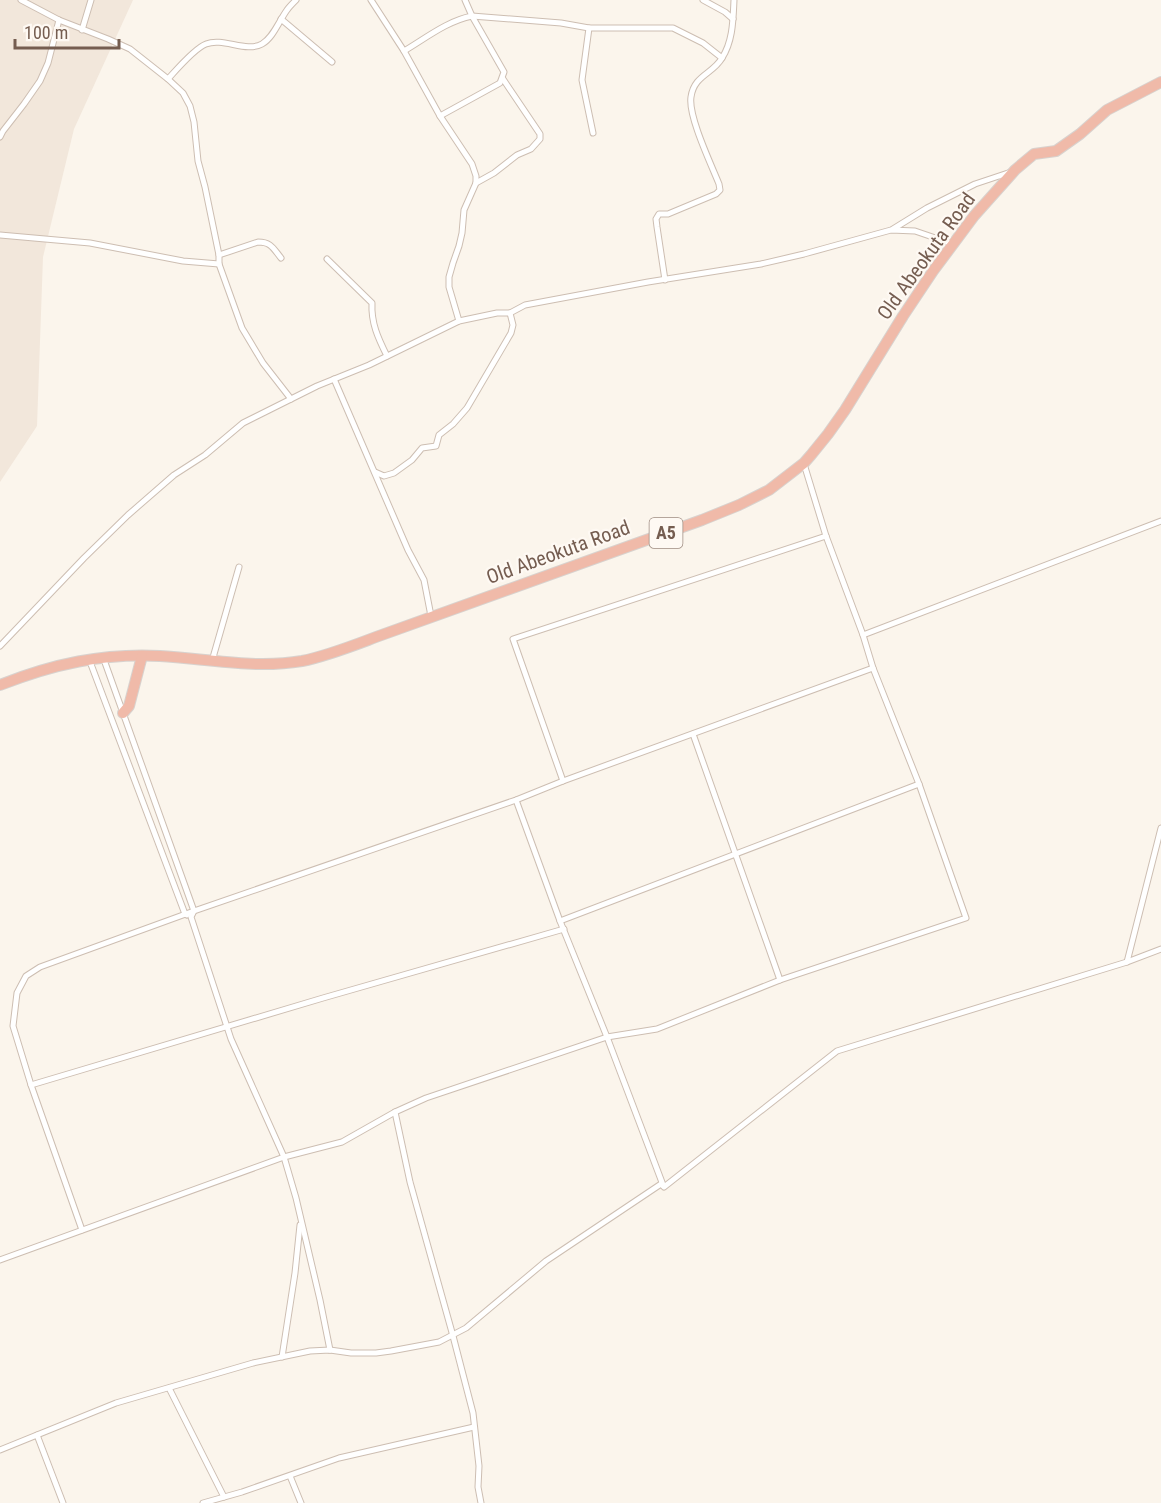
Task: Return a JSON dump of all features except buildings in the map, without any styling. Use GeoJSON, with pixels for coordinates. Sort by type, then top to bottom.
{"type":"FeatureCollection","features":[{"type":"Feature","properties":{"kind":"highway","name":"Old Abeokuta Road"},"geometry":{"type":"LineString","coordinates":[[0,685],[58,664],[89,658],[142,656],[212,662],[272,663],[302,660],[333,652],[740,506],[769,490],[804,463],[828,434],[903,316],[953,243],[1015,170],[1034,154],[1056,151],[1107,110],[1161,82]]}},
{"type":"Feature","properties":{"kind":"highway"},"geometry":{"type":"LineString","coordinates":[[123,713],[129,706],[142,656]]}},
{"type":"Feature","properties":{"kind":"street"},"geometry":{"type":"LineString","coordinates":[[21,0],[59,20],[130,49],[183,93],[190,106],[194,122],[198,161],[206,187],[219,264],[242,328],[263,363],[291,399]]}},
{"type":"Feature","properties":{"kind":"street"},"geometry":{"type":"LineString","coordinates":[[82,30],[91,0]]}},
{"type":"Feature","properties":{"kind":"street"},"geometry":{"type":"LineString","coordinates":[[168,79],[200,46],[209,42],[258,46],[267,41],[288,8],[296,0]]}},
{"type":"Feature","properties":{"kind":"street"},"geometry":{"type":"LineString","coordinates":[[371,0],[475,170],[476,183],[464,210],[462,233],[449,277],[449,287],[459,321]]}},
{"type":"Feature","properties":{"kind":"street"},"geometry":{"type":"LineString","coordinates":[[440,116],[503,79],[504,72],[465,0]]}},
{"type":"Feature","properties":{"kind":"street"},"geometry":{"type":"LineString","coordinates":[[703,0],[725,12],[733,20]]}},
{"type":"Feature","properties":{"kind":"street"},"geometry":{"type":"LineString","coordinates":[[665,279],[656,219],[659,214],[668,214],[716,194],[720,190],[700,136],[690,98],[700,77],[722,58],[731,35],[734,0]]}},
{"type":"Feature","properties":{"kind":"street"},"geometry":{"type":"LineString","coordinates":[[404,51],[445,26],[472,16],[561,23],[589,28],[674,28],[703,44],[722,58]]}},
{"type":"Feature","properties":{"kind":"street"},"geometry":{"type":"LineString","coordinates":[[281,19],[332,62]]}},
{"type":"Feature","properties":{"kind":"street"},"geometry":{"type":"LineString","coordinates":[[0,137],[40,81],[48,63],[59,20]]}},
{"type":"Feature","properties":{"kind":"street"},"geometry":{"type":"LineString","coordinates":[[589,28],[582,80],[593,133]]}},
{"type":"Feature","properties":{"kind":"street"},"geometry":{"type":"LineString","coordinates":[[476,183],[494,173],[517,155],[531,149],[540,139],[540,134],[503,79]]}},
{"type":"Feature","properties":{"kind":"street"},"geometry":{"type":"LineString","coordinates":[[0,646],[91,551],[174,475],[205,455],[243,423],[291,399],[459,321],[497,313],[510,313],[525,305],[782,259],[891,230],[927,208],[975,184],[1015,170]]}},
{"type":"Feature","properties":{"kind":"street"},"geometry":{"type":"LineString","coordinates":[[891,230],[915,231],[953,243]]}},
{"type":"Feature","properties":{"kind":"street"},"geometry":{"type":"LineString","coordinates":[[0,235],[90,243],[183,261],[219,264]]}},
{"type":"Feature","properties":{"kind":"street"},"geometry":{"type":"LineString","coordinates":[[219,255],[264,242],[270,244],[281,258]]}},
{"type":"Feature","properties":{"kind":"street"},"geometry":{"type":"LineString","coordinates":[[327,259],[372,303],[371,316],[375,333],[387,356]]}},
{"type":"Feature","properties":{"kind":"street"},"geometry":{"type":"LineString","coordinates":[[375,472],[384,476],[394,473],[412,460],[422,448],[436,446],[439,435],[467,408],[511,333],[513,325],[510,313]]}},
{"type":"Feature","properties":{"kind":"street"},"geometry":{"type":"LineString","coordinates":[[334,379],[408,550],[424,580],[431,616]]}},
{"type":"Feature","properties":{"kind":"street"},"geometry":{"type":"LineString","coordinates":[[0,1260],[284,1157],[342,1143],[396,1112],[426,1098],[607,1037],[657,1029],[780,980],[966,918],[919,784],[873,668],[864,635],[826,536],[804,463]]}},
{"type":"Feature","properties":{"kind":"street"},"geometry":{"type":"LineString","coordinates":[[864,635],[1161,521]]}},
{"type":"Feature","properties":{"kind":"street"},"geometry":{"type":"LineString","coordinates":[[563,781],[513,639],[826,536]]}},
{"type":"Feature","properties":{"kind":"street"},"geometry":{"type":"LineString","coordinates":[[212,662],[239,567]]}},
{"type":"Feature","properties":{"kind":"street"},"geometry":{"type":"LineString","coordinates":[[103,657],[194,911],[191,917],[227,1026],[284,1157],[301,1218],[330,1350]]}},
{"type":"Feature","properties":{"kind":"street"},"geometry":{"type":"LineString","coordinates":[[89,658],[185,914],[191,917]]}},
{"type":"Feature","properties":{"kind":"street"},"geometry":{"type":"LineString","coordinates":[[82,1230],[31,1085],[13,1026],[17,993],[26,976],[40,967],[185,914],[516,800],[873,668]]}},
{"type":"Feature","properties":{"kind":"street"},"geometry":{"type":"LineString","coordinates":[[110,716],[123,713]]}},
{"type":"Feature","properties":{"kind":"street"},"geometry":{"type":"LineString","coordinates":[[693,734],[780,980]]}},
{"type":"Feature","properties":{"kind":"street"},"geometry":{"type":"LineString","coordinates":[[560,921],[919,784]]}},
{"type":"Feature","properties":{"kind":"street"},"geometry":{"type":"LineString","coordinates":[[516,800],[560,921],[664,1187]]}},
{"type":"Feature","properties":{"kind":"street"},"geometry":{"type":"LineString","coordinates":[[1127,962],[1161,828]]}},
{"type":"Feature","properties":{"kind":"street"},"geometry":{"type":"LineString","coordinates":[[31,1085],[564,929]]}},
{"type":"Feature","properties":{"kind":"street"},"geometry":{"type":"LineString","coordinates":[[664,1187],[837,1051],[1127,962],[1161,949]]}},
{"type":"Feature","properties":{"kind":"street"},"geometry":{"type":"LineString","coordinates":[[396,1112],[410,1182],[473,1413],[481,1503]]}},
{"type":"Feature","properties":{"kind":"street"},"geometry":{"type":"LineString","coordinates":[[0,1450],[116,1403],[253,1363],[310,1351],[391,1352],[439,1342],[466,1328],[546,1261],[573,1242],[661,1184],[664,1187]]}},
{"type":"Feature","properties":{"kind":"street"},"geometry":{"type":"LineString","coordinates":[[282,1357],[296,1273],[301,1218]]}},
{"type":"Feature","properties":{"kind":"street"},"geometry":{"type":"LineString","coordinates":[[169,1388],[224,1497]]}},
{"type":"Feature","properties":{"kind":"street"},"geometry":{"type":"LineString","coordinates":[[203,1503],[339,1458],[474,1427]]}},
{"type":"Feature","properties":{"kind":"street"},"geometry":{"type":"LineString","coordinates":[[37,1435],[63,1503]]}},
{"type":"Feature","properties":{"kind":"street"},"geometry":{"type":"LineString","coordinates":[[290,1476],[301,1503]]}},
{"type":"Feature","properties":{"kind":"shaded area"},"geometry":{"type":"Polygon","coordinates":[[[0,0],[133,0],[74,129],[43,257],[37,426],[0,482],[0,0]]]}}]}
